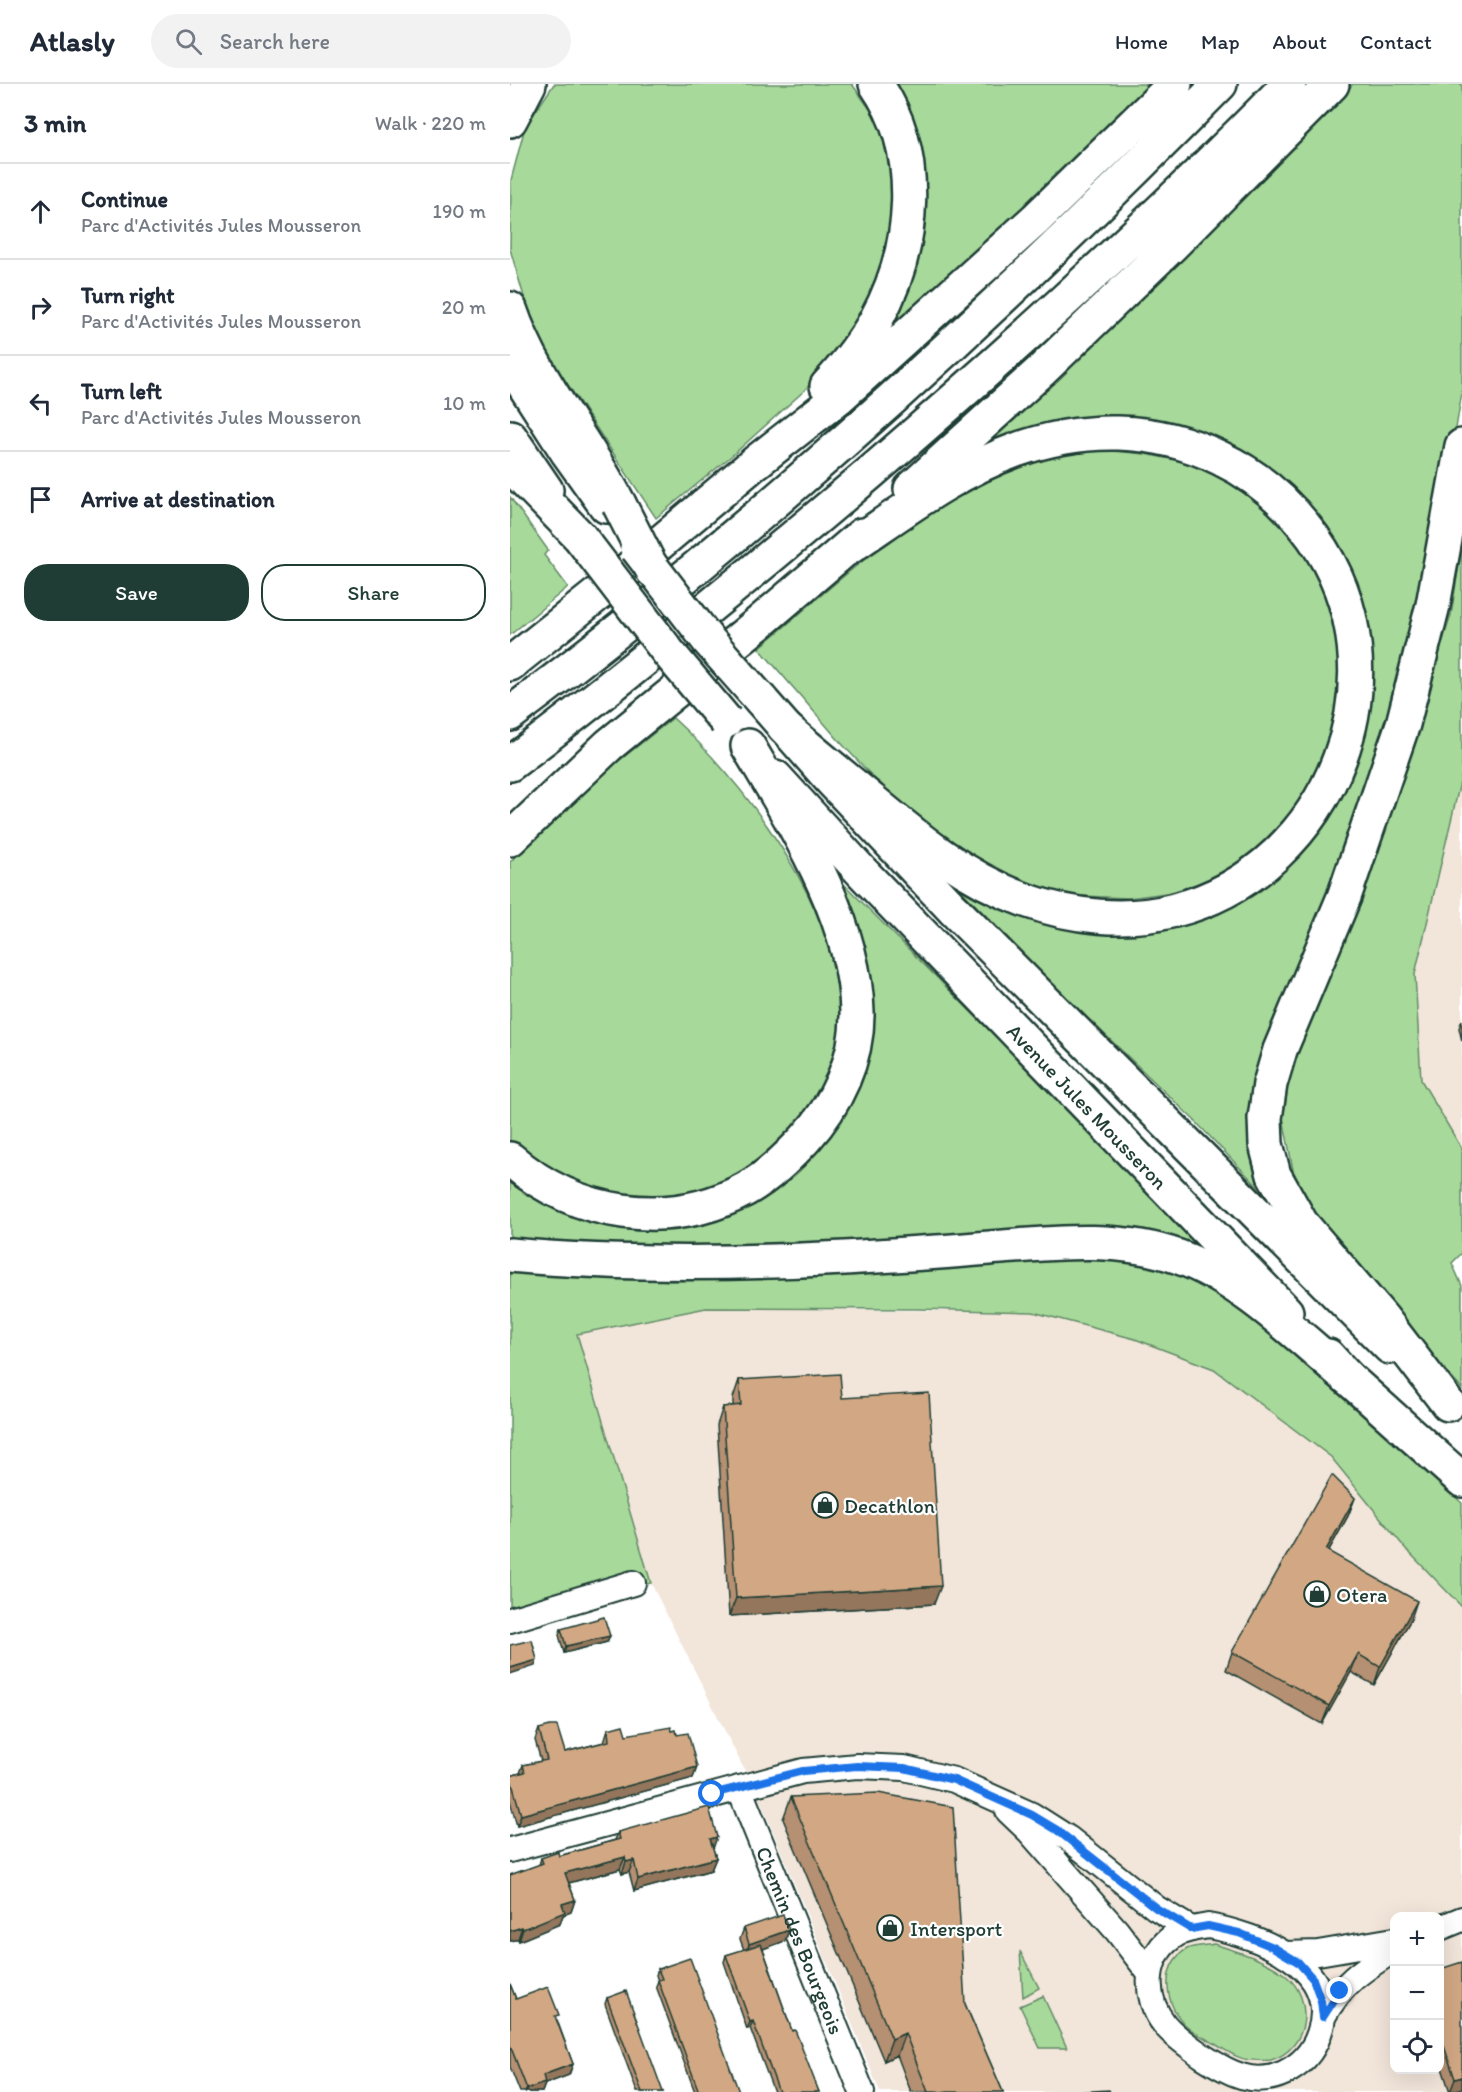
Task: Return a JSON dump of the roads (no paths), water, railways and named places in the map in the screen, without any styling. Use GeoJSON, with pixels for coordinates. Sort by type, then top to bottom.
{"type":"FeatureCollection","features":[{"type":"Feature","properties":{"kind":"main road"},"geometry":{"type":"LineString","coordinates":[[510,120],[529,84]]}},
{"type":"Feature","properties":{"kind":"main road"},"geometry":{"type":"LineString","coordinates":[[756,462],[833,379],[858,348],[877,320],[898,266],[909,212],[907,162],[894,117],[876,84]]}},
{"type":"Feature","properties":{"kind":"main road"},"geometry":{"type":"LineString","coordinates":[[515,659],[623,574],[756,462],[839,397],[1036,219],[1174,84]]}},
{"type":"Feature","properties":{"kind":"main road"},"geometry":{"type":"LineString","coordinates":[[510,714],[692,570],[869,420],[1017,285],[1220,84]]}},
{"type":"Feature","properties":{"kind":"main road"},"geometry":{"type":"LineString","coordinates":[[510,764],[618,683],[720,600],[945,408],[1132,237],[1289,84]]}},
{"type":"Feature","properties":{"kind":"main road"},"geometry":{"type":"LineString","coordinates":[[510,839],[609,745],[847,549],[1041,371],[1164,254],[1332,84]]}},
{"type":"Feature","properties":{"kind":"main road"},"geometry":{"type":"LineString","coordinates":[[510,309],[536,366],[597,464],[615,508]]}},
{"type":"Feature","properties":{"kind":"main road"},"geometry":{"type":"LineString","coordinates":[[510,363],[563,445],[615,508]]}},
{"type":"Feature","properties":{"kind":"main road"},"geometry":{"type":"LineString","coordinates":[[784,728],[919,840],[972,876],[1027,901],[1065,912],[1100,916],[1138,916],[1176,910],[1206,899],[1242,879],[1277,852],[1306,820],[1327,788],[1342,754],[1353,715],[1356,666],[1349,615],[1336,577],[1317,542],[1285,503],[1243,470],[1212,454],[1178,441],[1142,434],[1088,433],[1053,439],[1009,453],[965,473],[932,492],[847,549]]}},
{"type":"Feature","properties":{"kind":"main road"},"geometry":{"type":"LineString","coordinates":[[510,437],[580,537]]}},
{"type":"Feature","properties":{"kind":"main road"},"geometry":{"type":"LineString","coordinates":[[1455,1411],[1383,1319],[1301,1222],[1274,1175],[1266,1144],[1265,1118],[1270,1084],[1280,1050],[1344,897],[1403,724],[1433,605],[1462,446]]}},
{"type":"Feature","properties":{"kind":"main road"},"geometry":{"type":"LineString","coordinates":[[510,465],[580,537]]}},
{"type":"Feature","properties":{"kind":"main road","name":"Avenue Jules Mousseron"},"geometry":{"type":"LineString","coordinates":[[615,508],[653,571],[708,640],[784,728],[937,893],[1455,1411]]}},
{"type":"Feature","properties":{"kind":"main road","name":"Avenue Jules Mousseron"},"geometry":{"type":"LineString","coordinates":[[580,537],[668,652],[726,722],[862,872],[1062,1077],[1348,1378],[1462,1479]]}},
{"type":"Feature","properties":{"kind":"main road"},"geometry":{"type":"LineString","coordinates":[[510,812],[609,745]]}},
{"type":"Feature","properties":{"kind":"main road"},"geometry":{"type":"LineString","coordinates":[[510,1159],[547,1186],[590,1205],[638,1214],[678,1211],[733,1196],[766,1176],[812,1132],[835,1097],[844,1078],[856,1036],[858,1014],[848,955],[831,902],[811,855],[748,746]]}},
{"type":"Feature","properties":{"kind":"main road"},"geometry":{"type":"LineString","coordinates":[[510,1255],[616,1263],[723,1263],[843,1258],[1054,1243],[1091,1242],[1128,1245],[1180,1257],[1223,1278],[1348,1378]]}},
{"type":"Feature","properties":{"kind":"street"},"geometry":{"type":"LineString","coordinates":[[510,1620],[633,1583]]}},
{"type":"Feature","properties":{"kind":"street"},"geometry":{"type":"LineString","coordinates":[[510,1850],[803,1771],[857,1766],[889,1767],[954,1780],[1032,1815],[1057,1830],[1156,1908],[1191,1929]]}},
{"type":"Feature","properties":{"kind":"street","name":"Chemin des Bourgeois"},"geometry":{"type":"LineString","coordinates":[[739,1788],[862,2092]]}},
{"type":"Feature","properties":{"kind":"street"},"geometry":{"type":"LineString","coordinates":[[997,1799],[1029,1831],[1117,1931],[1150,1974]]}},
{"type":"Feature","properties":{"kind":"street"},"geometry":{"type":"LineString","coordinates":[[1444,1926],[1462,1919]]}},
{"type":"Feature","properties":{"kind":"street"},"geometry":{"type":"LineString","coordinates":[[1323,2017],[1321,2001],[1313,1979],[1306,1969],[1285,1954],[1239,1933],[1208,1926],[1179,1933],[1168,1940],[1156,1956],[1150,1974],[1150,1994],[1158,2015],[1183,2042],[1220,2068],[1244,2078],[1269,2078],[1292,2069],[1302,2062],[1317,2041],[1323,2017],[1332,2001],[1349,1980],[1390,1953]]}},
{"type":"Feature","properties":{"kind":"street"},"geometry":{"type":"LineString","coordinates":[[1285,1954],[1318,1953],[1390,1941]]}},
{"type":"Feature","properties":{"kind":"place","name":"Decathlon"},"geometry":{"type":"Point","coordinates":[825,1505]}},
{"type":"Feature","properties":{"kind":"place","name":"Otera"},"geometry":{"type":"Point","coordinates":[1317,1594]}},
{"type":"Feature","properties":{"kind":"place","name":"Intersport"},"geometry":{"type":"Point","coordinates":[890,1928]}}]}
